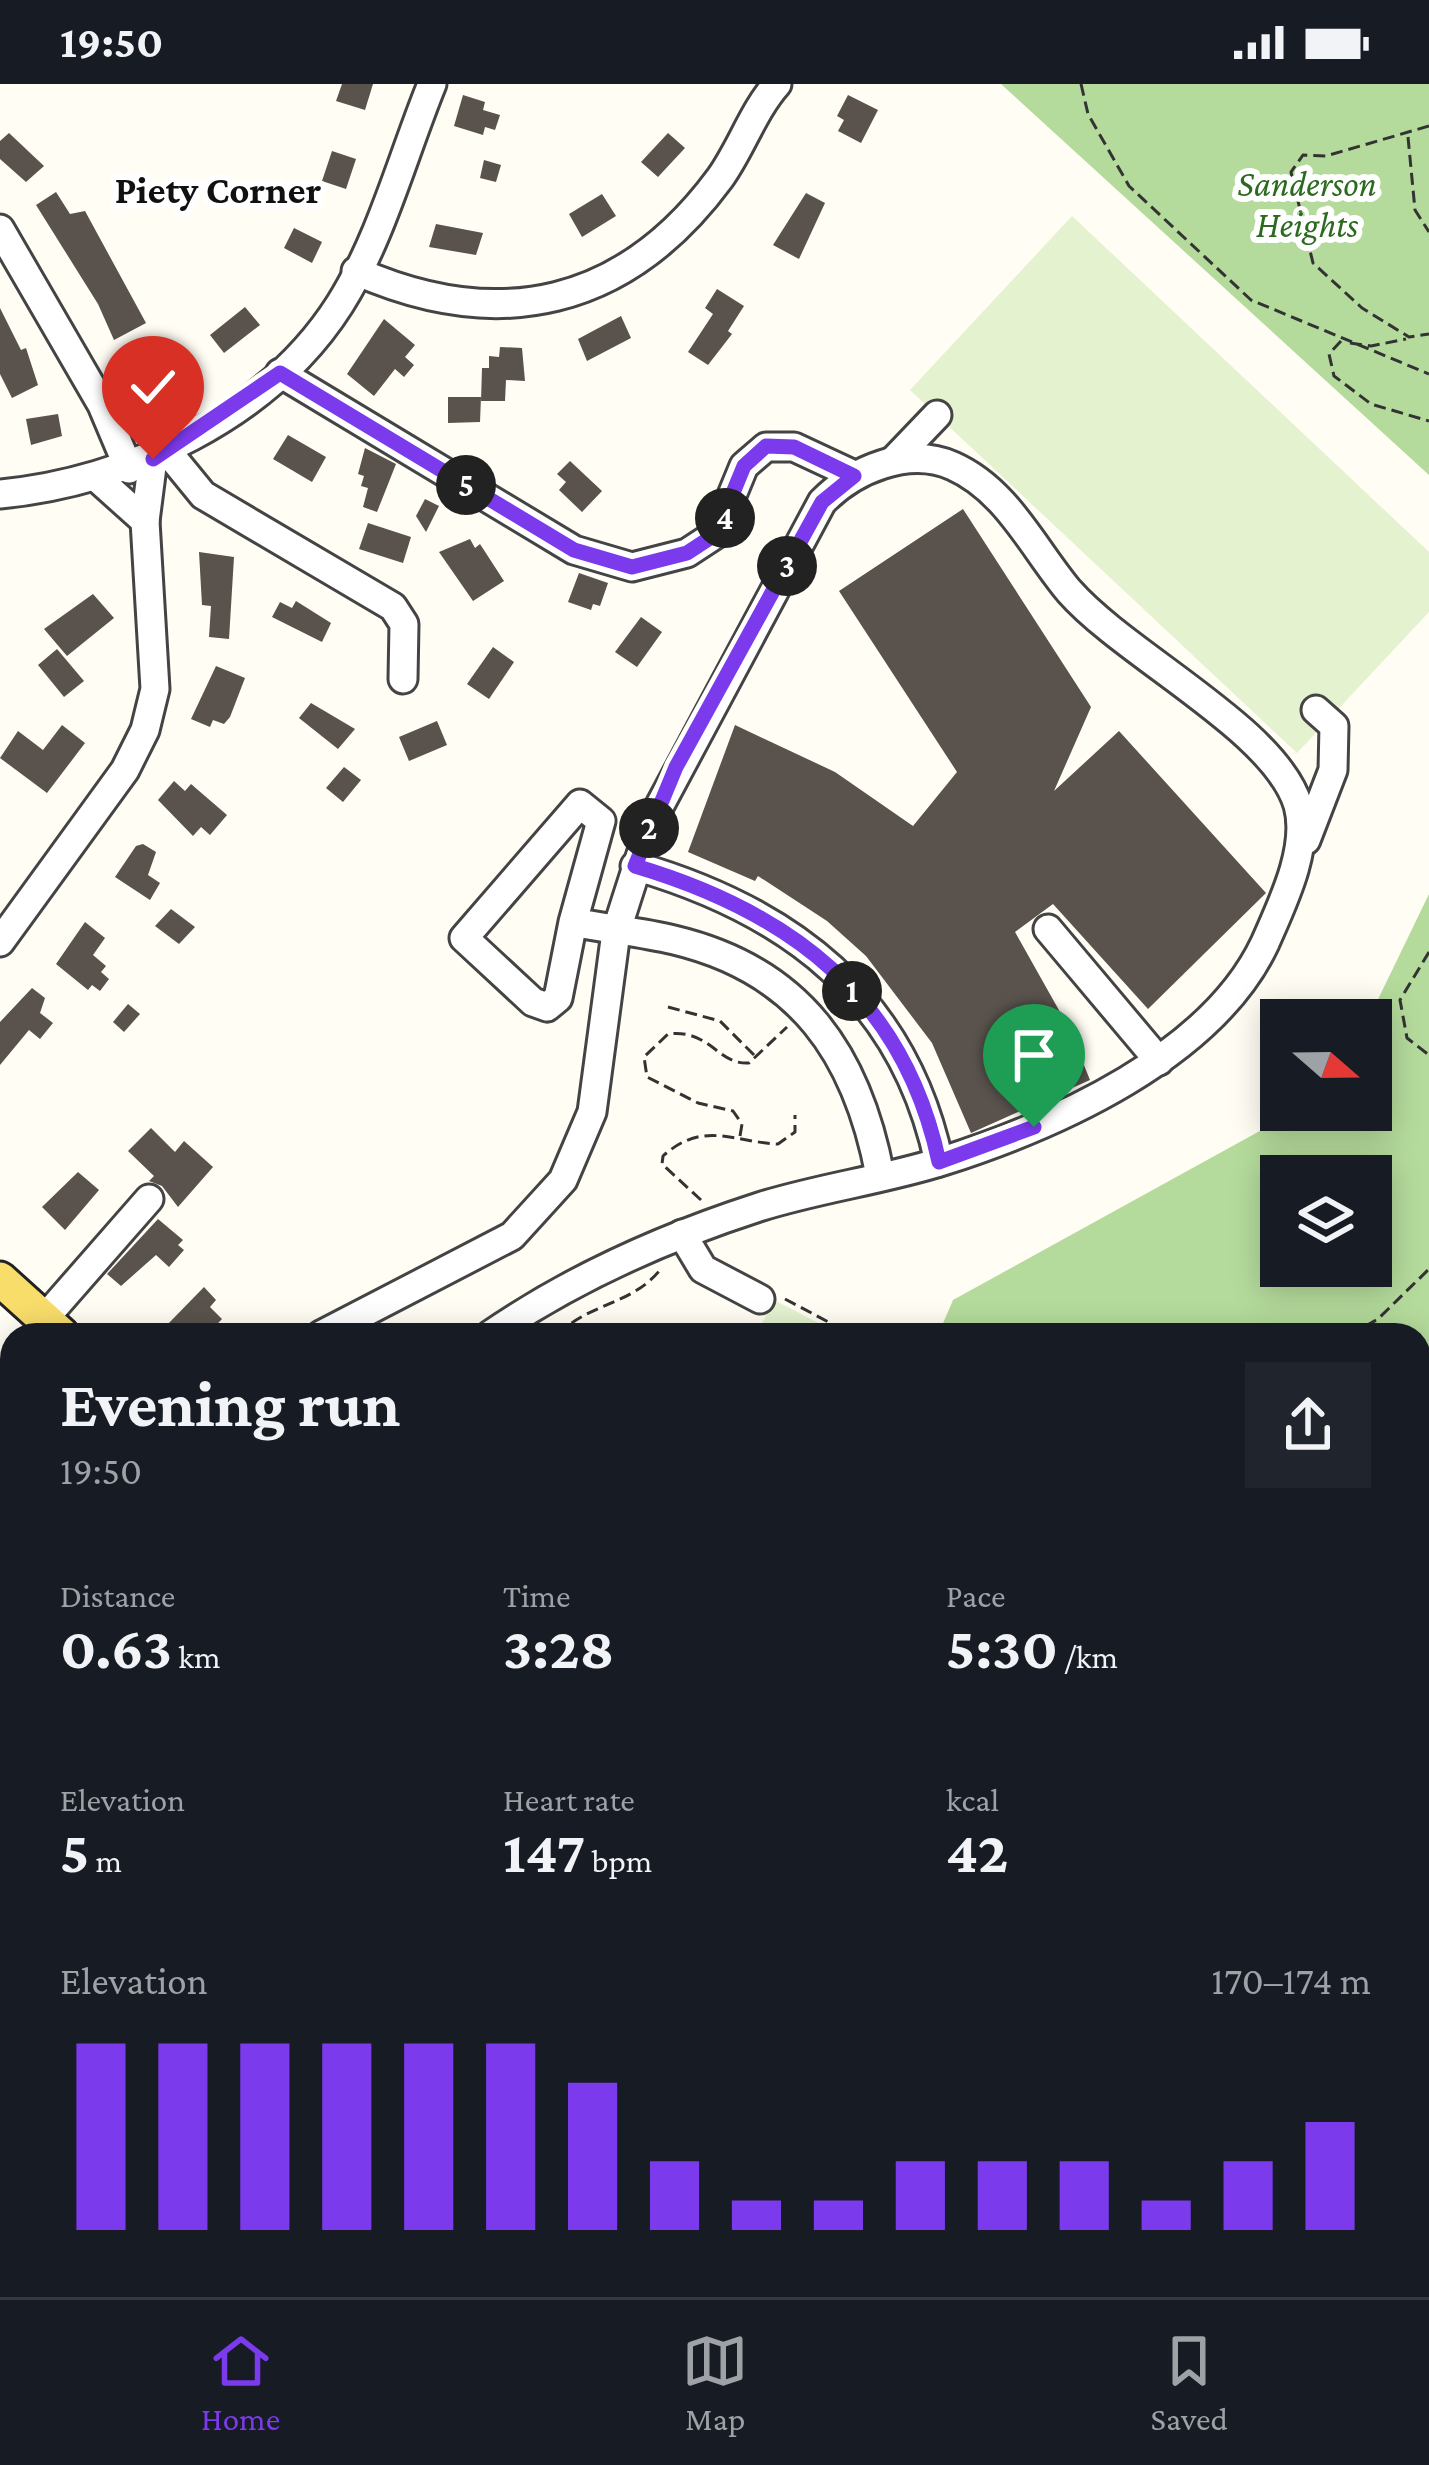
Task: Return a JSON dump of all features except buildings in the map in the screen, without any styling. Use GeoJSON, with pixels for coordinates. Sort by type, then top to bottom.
{"type":"FeatureCollection","features":[{"type":"Feature","properties":{"kind":"main road"},"geometry":{"type":"LineString","coordinates":[[0,1279],[49,1323]]}},
{"type":"Feature","properties":{"kind":"street"},"geometry":{"type":"LineString","coordinates":[[0,494],[97,478],[149,459],[280,373],[340,303],[432,84]]}},
{"type":"Feature","properties":{"kind":"street"},"geometry":{"type":"LineString","coordinates":[[356,271],[417,296],[496,307],[589,286],[627,267],[693,211],[721,176],[773,86]]}},
{"type":"Feature","properties":{"kind":"street"},"geometry":{"type":"LineString","coordinates":[[0,229],[102,405],[149,459],[393,607],[404,624],[403,679]]}},
{"type":"Feature","properties":{"kind":"street"},"geometry":{"type":"LineString","coordinates":[[280,373],[574,550],[632,567],[687,553],[716,534],[744,466],[766,446],[794,447],[854,476]]}},
{"type":"Feature","properties":{"kind":"street"},"geometry":{"type":"LineString","coordinates":[[893,461],[937,415]]}},
{"type":"Feature","properties":{"kind":"street"},"geometry":{"type":"LineString","coordinates":[[0,941],[125,770],[145,730],[155,656],[145,521],[149,459]]}},
{"type":"Feature","properties":{"kind":"street"},"geometry":{"type":"LineString","coordinates":[[343,1323],[408,1285],[512,1236],[563,1180],[592,1112],[616,932],[635,866],[676,767],[822,502],[854,476],[893,461],[936,461],[982,483],[1095,617],[1266,751],[1289,782],[1300,810],[1295,866]]}},
{"type":"Feature","properties":{"kind":"street"},"geometry":{"type":"LineString","coordinates":[[97,478],[145,521]]}},
{"type":"Feature","properties":{"kind":"street"},"geometry":{"type":"LineString","coordinates":[[510,1323],[600,1269],[682,1234],[939,1162],[1034,1127],[1179,1048],[1244,978],[1263,946],[1337,749],[1334,726],[1316,710]]}},
{"type":"Feature","properties":{"kind":"street"},"geometry":{"type":"LineString","coordinates":[[580,804],[601,821],[573,922],[558,998],[547,1006],[533,1002],[464,938],[580,804]]}},
{"type":"Feature","properties":{"kind":"street"},"geometry":{"type":"LineString","coordinates":[[635,866],[735,899],[785,929],[837,976],[881,1023],[912,1075],[939,1162]]}},
{"type":"Feature","properties":{"kind":"street"},"geometry":{"type":"LineString","coordinates":[[573,922],[674,940],[725,956],[803,1007],[852,1073],[870,1119],[880,1175]]}},
{"type":"Feature","properties":{"kind":"street"},"geometry":{"type":"LineString","coordinates":[[1048,929],[1160,1061]]}},
{"type":"Feature","properties":{"kind":"street"},"geometry":{"type":"LineString","coordinates":[[56,1323],[148,1199]]}},
{"type":"Feature","properties":{"kind":"street"},"geometry":{"type":"LineString","coordinates":[[682,1234],[703,1269],[769,1297]]}},
{"type":"Feature","properties":{"kind":"path"},"geometry":{"type":"LineString","coordinates":[[1081,84],[1088,114],[1129,186],[1251,300],[1340,341],[1429,374]]}},
{"type":"Feature","properties":{"kind":"path"},"geometry":{"type":"LineString","coordinates":[[1409,337],[1362,308],[1313,263],[1291,172],[1303,155],[1327,156],[1429,126]]}},
{"type":"Feature","properties":{"kind":"path"},"geometry":{"type":"LineString","coordinates":[[1408,133],[1415,210],[1429,232]]}},
{"type":"Feature","properties":{"kind":"path"},"geometry":{"type":"LineString","coordinates":[[1340,341],[1371,346],[1429,334]]}},
{"type":"Feature","properties":{"kind":"path"},"geometry":{"type":"LineString","coordinates":[[1340,341],[1329,354],[1334,376],[1371,404],[1429,421]]}},
{"type":"Feature","properties":{"kind":"path"},"geometry":{"type":"LineString","coordinates":[[1429,952],[1400,1000],[1407,1038],[1429,1055]]}},
{"type":"Feature","properties":{"kind":"path"},"geometry":{"type":"LineString","coordinates":[[668,1007],[720,1022],[756,1058]]}},
{"type":"Feature","properties":{"kind":"path"},"geometry":{"type":"LineString","coordinates":[[740,1136],[742,1124],[733,1112],[698,1103],[661,1085],[647,1077],[642,1064],[657,1040],[682,1032],[704,1037],[739,1064],[756,1058],[784,1030]]}},
{"type":"Feature","properties":{"kind":"path"},"geometry":{"type":"LineString","coordinates":[[707,1211],[667,1169],[663,1156],[683,1140],[712,1132],[767,1144],[788,1141],[799,1124],[795,1115]]}},
{"type":"Feature","properties":{"kind":"path"},"geometry":{"type":"LineString","coordinates":[[573,1323],[626,1301],[664,1264]]}},
{"type":"Feature","properties":{"kind":"path"},"geometry":{"type":"LineString","coordinates":[[1371,1323],[1429,1269]]}},
{"type":"Feature","properties":{"kind":"path"},"geometry":{"type":"LineString","coordinates":[[769,1297],[827,1323]]}},
{"type":"Feature","properties":{"kind":"green space","name":"Sanderson Heights"},"geometry":{"type":"Polygon","coordinates":[[[1001,84],[1429,84],[1429,475],[1001,84]]]}},
{"type":"Feature","properties":{"kind":"green space"},"geometry":{"type":"Polygon","coordinates":[[[1072,216],[1429,552],[1429,612],[1297,753],[910,390],[1072,216]]]}},
{"type":"Feature","properties":{"kind":"green space"},"geometry":{"type":"Polygon","coordinates":[[[1429,894],[1429,1323],[943,1323],[953,1300],[1260,1131],[1392,1131],[1392,999],[1378,999],[1429,894]]]}},
{"type":"Feature","properties":{"kind":"green space"},"geometry":{"type":"Polygon","coordinates":[[[774,1300],[819,1323],[762,1323],[774,1300]]]}},
{"type":"Feature","properties":{"kind":"district","name":"Piety Corner"},"geometry":{"type":"Point","coordinates":[218,189]}},
{"type":"Feature","properties":{"kind":"route"},"geometry":{"type":"LineString","coordinates":[[153,459],[280,373],[574,550],[632,567],[687,553],[716,534],[744,466],[766,446],[794,447],[854,476],[822,502],[676,767],[635,866],[735,899],[785,929],[837,976],[881,1023],[912,1075],[939,1162],[1034,1127]]}}]}
